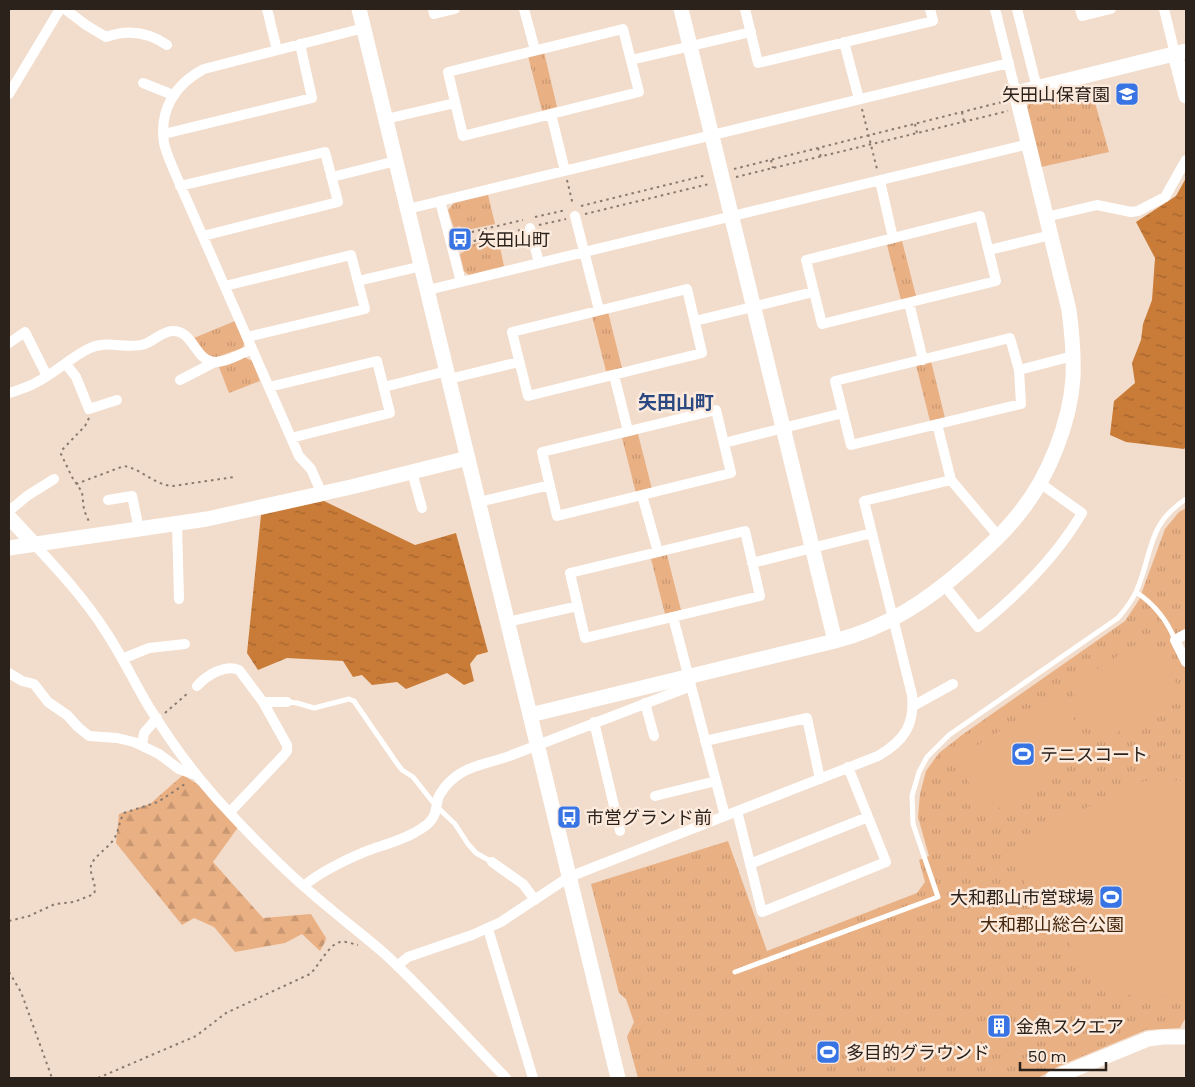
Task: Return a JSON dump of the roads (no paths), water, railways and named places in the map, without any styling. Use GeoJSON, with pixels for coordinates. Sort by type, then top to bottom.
{"type":"FeatureCollection","features":[{"type":"Feature","properties":{"kind":"street"},"geometry":{"type":"LineString","coordinates":[[10,87],[60,9]]}},
{"type":"Feature","properties":{"kind":"street"},"geometry":{"type":"LineString","coordinates":[[65,9],[106,37],[126,32],[137,33],[158,39],[167,45]]}},
{"type":"Feature","properties":{"kind":"street"},"geometry":{"type":"LineString","coordinates":[[267,9],[277,50]]}},
{"type":"Feature","properties":{"kind":"street"},"geometry":{"type":"LineString","coordinates":[[359,9],[618,1078]]}},
{"type":"Feature","properties":{"kind":"street"},"geometry":{"type":"LineString","coordinates":[[433,9],[434,14],[455,9]]}},
{"type":"Feature","properties":{"kind":"street"},"geometry":{"type":"LineString","coordinates":[[524,9],[535,50]]}},
{"type":"Feature","properties":{"kind":"street"},"geometry":{"type":"LineString","coordinates":[[681,9],[835,642]]}},
{"type":"Feature","properties":{"kind":"street"},"geometry":{"type":"LineString","coordinates":[[745,9],[758,63],[933,21],[930,9]]}},
{"type":"Feature","properties":{"kind":"street"},"geometry":{"type":"LineString","coordinates":[[530,715],[690,681],[835,642],[868,631],[893,620],[921,603],[944,585],[999,536],[1023,509],[1040,482],[1056,449],[1068,409],[1073,380],[1073,356],[1069,310],[995,9]]}},
{"type":"Feature","properties":{"kind":"street"},"geometry":{"type":"LineString","coordinates":[[1017,9],[1037,88]]}},
{"type":"Feature","properties":{"kind":"street"},"geometry":{"type":"LineString","coordinates":[[1080,9],[1082,16],[1111,9]]}},
{"type":"Feature","properties":{"kind":"street"},"geometry":{"type":"LineString","coordinates":[[1164,9],[1181,53],[1186,96]]}},
{"type":"Feature","properties":{"kind":"street"},"geometry":{"type":"LineString","coordinates":[[322,494],[310,469],[299,456],[180,186],[166,152],[165,117],[177,88],[204,69],[364,28]]}},
{"type":"Feature","properties":{"kind":"street"},"geometry":{"type":"LineString","coordinates":[[623,29],[631,60],[639,92],[463,136],[448,72],[623,29]]}},
{"type":"Feature","properties":{"kind":"street"},"geometry":{"type":"LineString","coordinates":[[631,60],[750,32]]}},
{"type":"Feature","properties":{"kind":"street"},"geometry":{"type":"LineString","coordinates":[[844,42],[859,99]]}},
{"type":"Feature","properties":{"kind":"street"},"geometry":{"type":"LineString","coordinates":[[164,134],[312,98],[300,44]]}},
{"type":"Feature","properties":{"kind":"street"},"geometry":{"type":"LineString","coordinates":[[1016,93],[1181,53]]}},
{"type":"Feature","properties":{"kind":"street"},"geometry":{"type":"LineString","coordinates":[[408,209],[1009,63]]}},
{"type":"Feature","properties":{"kind":"street"},"geometry":{"type":"LineString","coordinates":[[143,83],[173,96]]}},
{"type":"Feature","properties":{"kind":"street"},"geometry":{"type":"LineString","coordinates":[[386,120],[455,103]]}},
{"type":"Feature","properties":{"kind":"street"},"geometry":{"type":"LineString","coordinates":[[551,114],[565,171]]}},
{"type":"Feature","properties":{"kind":"street"},"geometry":{"type":"LineString","coordinates":[[428,290],[1029,144]]}},
{"type":"Feature","properties":{"kind":"street"},"geometry":{"type":"LineString","coordinates":[[180,186],[325,152],[338,202],[202,236]]}},
{"type":"Feature","properties":{"kind":"street"},"geometry":{"type":"LineString","coordinates":[[1046,216],[1097,205],[1131,212],[1138,211],[1165,197],[1186,160]]}},
{"type":"Feature","properties":{"kind":"street"},"geometry":{"type":"LineString","coordinates":[[332,177],[396,161]]}},
{"type":"Feature","properties":{"kind":"street"},"geometry":{"type":"LineString","coordinates":[[880,181],[893,238]]}},
{"type":"Feature","properties":{"kind":"street"},"geometry":{"type":"LineString","coordinates":[[440,201],[461,282]]}},
{"type":"Feature","properties":{"kind":"street"},"geometry":{"type":"LineString","coordinates":[[575,216],[599,310]]}},
{"type":"Feature","properties":{"kind":"street"},"geometry":{"type":"LineString","coordinates":[[980,216],[989,250],[996,281],[822,324],[806,260],[980,216]]}},
{"type":"Feature","properties":{"kind":"street"},"geometry":{"type":"LineString","coordinates":[[530,228],[539,263]]}},
{"type":"Feature","properties":{"kind":"street"},"geometry":{"type":"LineString","coordinates":[[989,250],[1051,235]]}},
{"type":"Feature","properties":{"kind":"street"},"geometry":{"type":"LineString","coordinates":[[225,286],[351,255],[365,309],[247,337]]}},
{"type":"Feature","properties":{"kind":"street"},"geometry":{"type":"LineString","coordinates":[[358,281],[422,266]]}},
{"type":"Feature","properties":{"kind":"street"},"geometry":{"type":"LineString","coordinates":[[686,288],[694,321],[702,353],[528,396],[512,332],[686,288]]}},
{"type":"Feature","properties":{"kind":"street"},"geometry":{"type":"LineString","coordinates":[[694,321],[813,292]]}},
{"type":"Feature","properties":{"kind":"street"},"geometry":{"type":"LineString","coordinates":[[909,303],[923,360]]}},
{"type":"Feature","properties":{"kind":"street"},"geometry":{"type":"LineString","coordinates":[[9,343],[25,332],[47,376]]}},
{"type":"Feature","properties":{"kind":"street"},"geometry":{"type":"LineString","coordinates":[[9,393],[36,383],[88,348],[98,345],[145,344],[172,332],[180,332],[187,336],[204,358],[215,362]]}},
{"type":"Feature","properties":{"kind":"street"},"geometry":{"type":"LineString","coordinates":[[1010,338],[1019,370],[1021,404],[851,445],[835,381],[1010,338]]}},
{"type":"Feature","properties":{"kind":"street"},"geometry":{"type":"LineString","coordinates":[[180,380],[215,362],[252,349]]}},
{"type":"Feature","properties":{"kind":"street"},"geometry":{"type":"LineString","coordinates":[[1019,370],[1073,356]]}},
{"type":"Feature","properties":{"kind":"street"},"geometry":{"type":"LineString","coordinates":[[269,387],[377,360],[390,413],[291,438]]}},
{"type":"Feature","properties":{"kind":"street"},"geometry":{"type":"LineString","coordinates":[[384,387],[519,362]]}},
{"type":"Feature","properties":{"kind":"street"},"geometry":{"type":"LineString","coordinates":[[66,364],[76,377],[90,409],[117,400]]}},
{"type":"Feature","properties":{"kind":"street"},"geometry":{"type":"LineString","coordinates":[[614,375],[628,432]]}},
{"type":"Feature","properties":{"kind":"street"},"geometry":{"type":"LineString","coordinates":[[716,410],[724,442],[731,474],[557,516],[542,452],[716,410]]}},
{"type":"Feature","properties":{"kind":"street"},"geometry":{"type":"LineString","coordinates":[[724,442],[843,413]]}},
{"type":"Feature","properties":{"kind":"street"},"geometry":{"type":"LineString","coordinates":[[937,424],[951,480],[999,536]]}},
{"type":"Feature","properties":{"kind":"street"},"geometry":{"type":"LineString","coordinates":[[9,548],[222,516],[322,494],[468,458]]}},
{"type":"Feature","properties":{"kind":"street"},"geometry":{"type":"LineString","coordinates":[[412,472],[422,508]]}},
{"type":"Feature","properties":{"kind":"street"},"geometry":{"type":"LineString","coordinates":[[9,511],[27,496],[54,479]]}},
{"type":"Feature","properties":{"kind":"street"},"geometry":{"type":"LineString","coordinates":[[397,966],[408,957],[488,929],[569,877],[878,756],[894,746],[907,730],[912,716],[912,695],[864,501],[951,480]]}},
{"type":"Feature","properties":{"kind":"street"},"geometry":{"type":"LineString","coordinates":[[944,585],[978,627],[1050,558],[1073,529],[1082,513],[1040,482]]}},
{"type":"Feature","properties":{"kind":"street"},"geometry":{"type":"LineString","coordinates":[[479,502],[550,484]]}},
{"type":"Feature","properties":{"kind":"street"},"geometry":{"type":"LineString","coordinates":[[642,495],[658,552]]}},
{"type":"Feature","properties":{"kind":"street"},"geometry":{"type":"LineString","coordinates":[[108,500],[132,496],[139,529]]}},
{"type":"Feature","properties":{"kind":"street"},"geometry":{"type":"LineString","coordinates":[[9,517],[74,587],[90,608],[157,718],[197,775],[230,812],[304,886],[397,966],[506,1078]]}},
{"type":"Feature","properties":{"kind":"street"},"geometry":{"type":"LineString","coordinates":[[177,524],[179,599]]}},
{"type":"Feature","properties":{"kind":"street"},"geometry":{"type":"LineString","coordinates":[[745,532],[752,563],[760,596],[585,638],[570,573],[745,532]]}},
{"type":"Feature","properties":{"kind":"street"},"geometry":{"type":"LineString","coordinates":[[752,563],[872,533]]}},
{"type":"Feature","properties":{"kind":"street"},"geometry":{"type":"LineString","coordinates":[[508,622],[578,606]]}},
{"type":"Feature","properties":{"kind":"street"},"geometry":{"type":"LineString","coordinates":[[673,617],[725,816]]}},
{"type":"Feature","properties":{"kind":"street"},"geometry":{"type":"LineString","coordinates":[[1186,634],[1175,640],[1186,662]]}},
{"type":"Feature","properties":{"kind":"street"},"geometry":{"type":"LineString","coordinates":[[122,659],[154,647],[185,644]]}},
{"type":"Feature","properties":{"kind":"street"},"geometry":{"type":"LineString","coordinates":[[197,686],[202,681],[226,668],[233,667],[240,670],[263,702],[287,745],[287,751],[230,812]]}},
{"type":"Feature","properties":{"kind":"street"},"geometry":{"type":"LineString","coordinates":[[9,673],[14,678],[34,684],[48,702],[67,714],[89,736],[125,740],[142,746],[158,754],[179,769],[197,775]]}},
{"type":"Feature","properties":{"kind":"street"},"geometry":{"type":"LineString","coordinates":[[304,886],[312,879],[356,857],[373,849],[397,842],[430,823],[434,817],[439,796],[452,780],[472,766],[494,762],[512,755],[645,703],[690,681]]}},
{"type":"Feature","properties":{"kind":"street"},"geometry":{"type":"LineString","coordinates":[[913,706],[952,684]]}},
{"type":"Feature","properties":{"kind":"street"},"geometry":{"type":"LineString","coordinates":[[263,702],[287,702]]}},
{"type":"Feature","properties":{"kind":"street"},"geometry":{"type":"LineString","coordinates":[[645,703],[654,736]]}},
{"type":"Feature","properties":{"kind":"street"},"geometry":{"type":"LineString","coordinates":[[142,746],[144,734],[157,718]]}},
{"type":"Feature","properties":{"kind":"street"},"geometry":{"type":"LineString","coordinates":[[705,741],[807,718],[820,778]]}},
{"type":"Feature","properties":{"kind":"street"},"geometry":{"type":"LineString","coordinates":[[594,722],[620,832]]}},
{"type":"Feature","properties":{"kind":"street"},"geometry":{"type":"LineString","coordinates":[[737,811],[762,912],[886,862],[848,768]]}},
{"type":"Feature","properties":{"kind":"street"},"geometry":{"type":"LineString","coordinates":[[655,796],[716,781]]}},
{"type":"Feature","properties":{"kind":"street"},"geometry":{"type":"LineString","coordinates":[[750,864],[868,817]]}},
{"type":"Feature","properties":{"kind":"street"},"geometry":{"type":"LineString","coordinates":[[492,862],[523,884],[535,900]]}},
{"type":"Feature","properties":{"kind":"street"},"geometry":{"type":"LineString","coordinates":[[488,929],[533,1078]]}},
{"type":"Feature","properties":{"kind":"street"},"geometry":{"type":"LineString","coordinates":[[1053,1078],[1148,1039],[1186,1036]]}},
{"type":"Feature","properties":{"kind":"lane"},"geometry":{"type":"LineString","coordinates":[[735,972],[938,897],[913,824],[912,796],[919,772],[927,757],[948,735],[1118,618],[1128,607],[1136,592],[1156,531],[1163,518],[1186,499]]}},
{"type":"Feature","properties":{"kind":"lane"},"geometry":{"type":"LineString","coordinates":[[1136,592],[1144,597],[1165,619],[1175,640]]}},
{"type":"Feature","properties":{"kind":"lane"},"geometry":{"type":"LineString","coordinates":[[287,702],[314,708],[349,699],[354,701],[402,770],[413,777],[436,806],[455,824],[476,853],[492,862]]}},
{"type":"Feature","properties":{"kind":"water"},"geometry":{"type":"Polygon","coordinates":[[[1186,178],[1186,447],[1184,449],[1126,442],[1110,435],[1114,401],[1135,383],[1132,363],[1141,340],[1143,324],[1152,300],[1155,258],[1136,222],[1176,196],[1186,178]]]}},
{"type":"Feature","properties":{"kind":"water"},"geometry":{"type":"Polygon","coordinates":[[[324,501],[415,545],[456,533],[488,652],[477,655],[470,664],[474,681],[464,685],[447,673],[406,689],[397,682],[372,685],[362,675],[353,677],[343,661],[287,658],[258,670],[247,653],[261,515],[324,501]]]}},
{"type":"Feature","properties":{"kind":"place","name":"矢田山保育園"},"geometry":{"type":"Point","coordinates":[1127,94]}},
{"type":"Feature","properties":{"kind":"place","name":"矢田山町"},"geometry":{"type":"Point","coordinates":[460,239]}},
{"type":"Feature","properties":{"kind":"place","name":"テニスコート"},"geometry":{"type":"Point","coordinates":[1023,754]}},
{"type":"Feature","properties":{"kind":"place","name":"市営グランド前"},"geometry":{"type":"Point","coordinates":[569,817]}},
{"type":"Feature","properties":{"kind":"place","name":"大和郡山市営球場"},"geometry":{"type":"Point","coordinates":[1111,897]}},
{"type":"Feature","properties":{"kind":"place","name":"金魚スクエア"},"geometry":{"type":"Point","coordinates":[999,1026]}},
{"type":"Feature","properties":{"kind":"place","name":"多目的グラウンド"},"geometry":{"type":"Point","coordinates":[828,1052]}},
{"type":"Feature","properties":{"kind":"district","name":"矢田山町"},"geometry":{"type":"Point","coordinates":[676,402]}},
{"type":"Feature","properties":{"kind":"park label","name":"大和郡山総合公園"},"geometry":{"type":"Point","coordinates":[1052,924]}}]}
